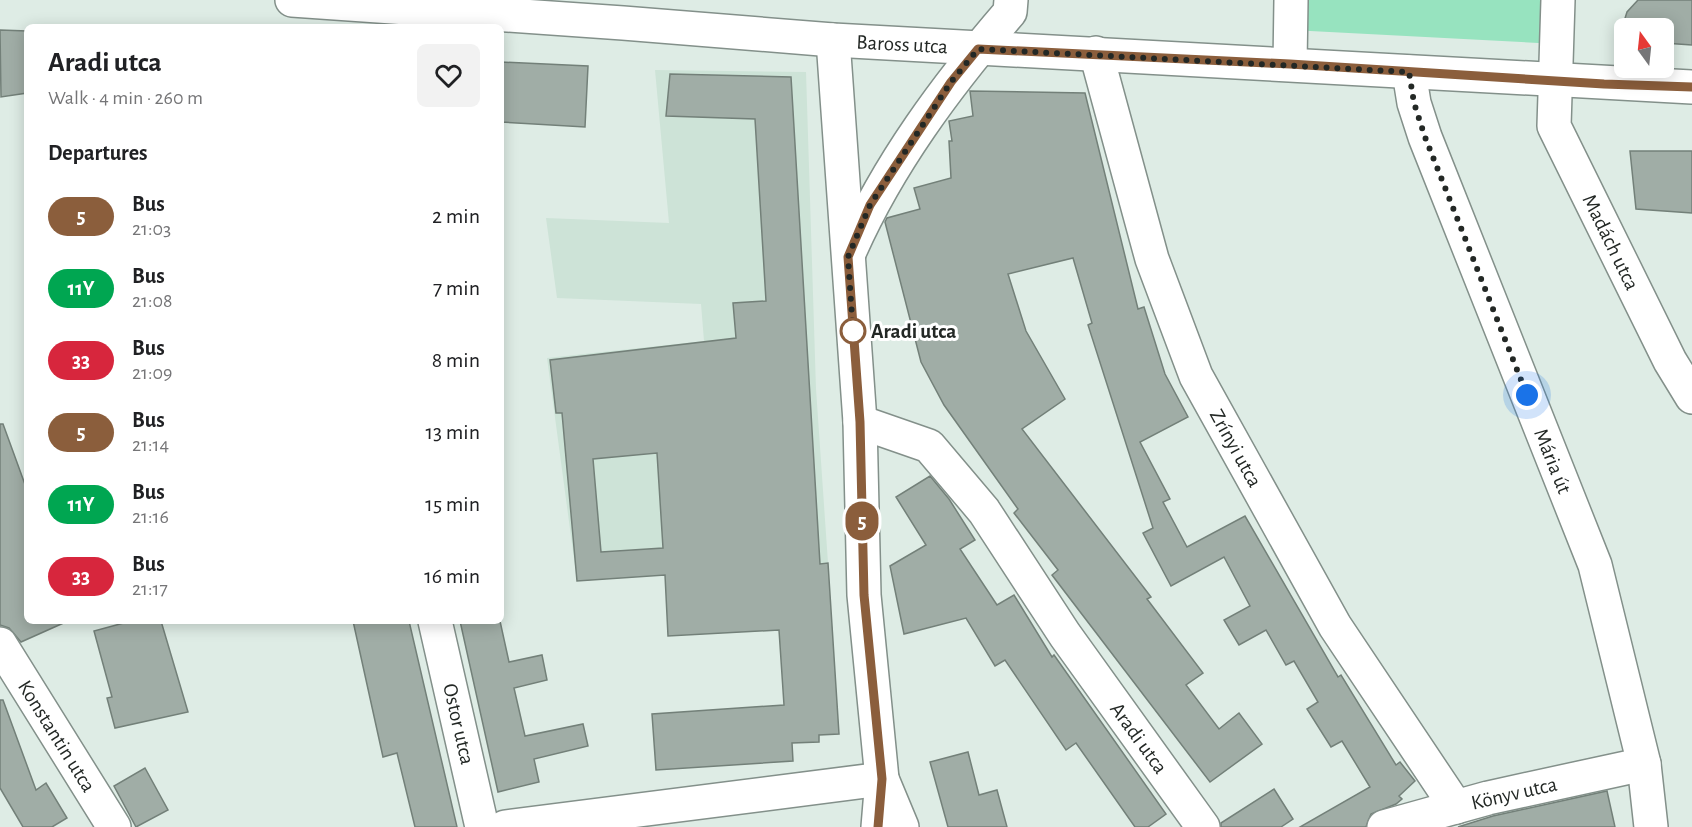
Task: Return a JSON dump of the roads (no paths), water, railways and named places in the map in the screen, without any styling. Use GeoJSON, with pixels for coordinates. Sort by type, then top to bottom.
{"type":"FeatureCollection","features":[{"type":"Feature","properties":{"kind":"street","name":"Baross utca"},"geometry":{"type":"LineString","coordinates":[[292,0],[392,17],[978,49],[1095,53],[1692,87]]}},
{"type":"Feature","properties":{"kind":"street"},"geometry":{"type":"LineString","coordinates":[[848,257],[870,205],[951,82],[1010,12],[1011,0]]}},
{"type":"Feature","properties":{"kind":"street"},"geometry":{"type":"LineString","coordinates":[[1290,64],[1291,0]]}},
{"type":"Feature","properties":{"kind":"street","name":"Madách utca"},"geometry":{"type":"LineString","coordinates":[[1558,0],[1554,126],[1670,361],[1692,397]]}},
{"type":"Feature","properties":{"kind":"street"},"geometry":{"type":"LineString","coordinates":[[833,40],[860,422],[864,595],[882,779],[878,827]]}},
{"type":"Feature","properties":{"kind":"street","name":"Zrínyi utca"},"geometry":{"type":"LineString","coordinates":[[1095,53],[1152,259],[1196,376],[1335,626],[1456,807]]}},
{"type":"Feature","properties":{"kind":"street","name":"Mária út"},"geometry":{"type":"LineString","coordinates":[[1409,72],[1414,103],[1425,137],[1595,565],[1644,764],[1651,827]]}},
{"type":"Feature","properties":{"kind":"street","name":"Aradi utca"},"geometry":{"type":"LineString","coordinates":[[860,422],[929,446],[984,511],[1065,636],[1203,827]]}},
{"type":"Feature","properties":{"kind":"street","name":"Ostor utca"},"geometry":{"type":"LineString","coordinates":[[436,624],[482,827]]}},
{"type":"Feature","properties":{"kind":"street","name":"Konstantin utca"},"geometry":{"type":"LineString","coordinates":[[0,644],[114,827]]}},
{"type":"Feature","properties":{"kind":"street","name":"Könyv utca"},"geometry":{"type":"LineString","coordinates":[[1384,827],[1456,807],[1644,764]]}},
{"type":"Feature","properties":{"kind":"street"},"geometry":{"type":"LineString","coordinates":[[505,827],[882,779]]}},
{"type":"Feature","properties":{"kind":"street"},"geometry":{"type":"LineString","coordinates":[[882,779],[902,827]]}},
{"type":"Feature","properties":{"kind":"place","name":"Aradi utca"},"geometry":{"type":"Point","coordinates":[853,331]}}]}
